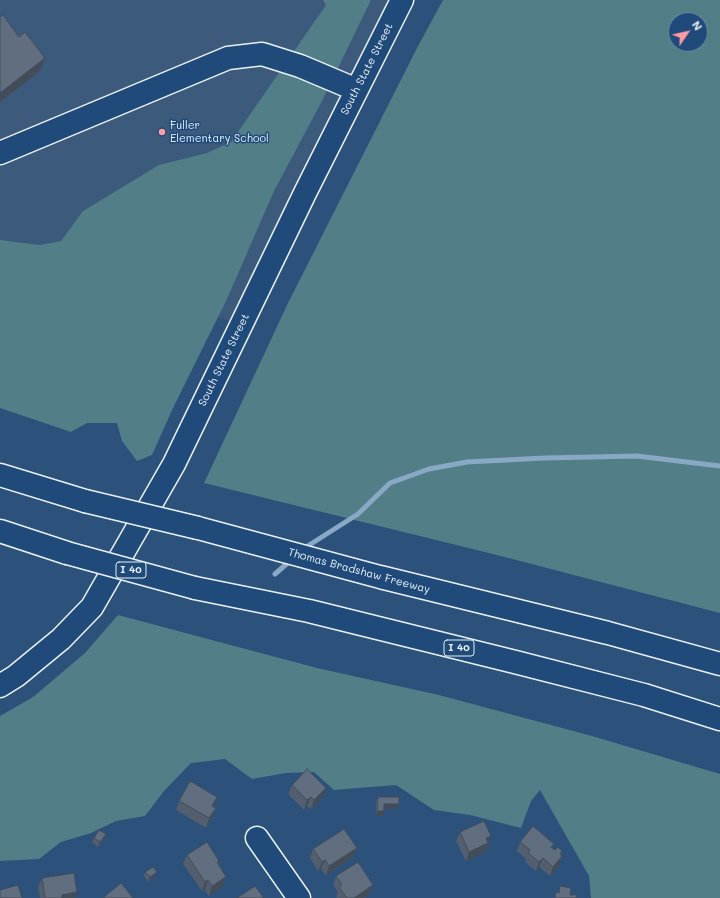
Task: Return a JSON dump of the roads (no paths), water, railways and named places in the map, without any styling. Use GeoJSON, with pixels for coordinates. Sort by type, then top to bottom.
{"type":"FeatureCollection","features":[{"type":"Feature","properties":{"kind":"main road","name":"South State Street"},"geometry":{"type":"LineString","coordinates":[[0,686],[16,676],[61,639],[92,606],[174,464],[305,193],[402,0]]}},
{"type":"Feature","properties":{"kind":"main road"},"geometry":{"type":"LineString","coordinates":[[0,153],[228,58],[262,54],[300,66],[357,90]]}},
{"type":"Feature","properties":{"kind":"main road","name":"Thomas Bradshaw Freeway"},"geometry":{"type":"LineString","coordinates":[[0,475],[85,502],[198,528],[380,577],[608,633],[720,664]]}},
{"type":"Feature","properties":{"kind":"main road","name":"I 40"},"geometry":{"type":"LineString","coordinates":[[0,531],[67,553],[195,588],[309,611],[530,666],[644,695],[720,719]]}},
{"type":"Feature","properties":{"kind":"main road"},"geometry":{"type":"LineString","coordinates":[[257,838],[298,898]]}},
{"type":"Feature","properties":{"kind":"waterway"},"geometry":{"type":"LineString","coordinates":[[303,549],[358,514],[390,483],[429,469],[467,462],[545,458],[637,456],[720,466]]}},
{"type":"Feature","properties":{"kind":"waterway"},"geometry":{"type":"LineString","coordinates":[[275,574],[291,560]]}},
{"type":"Feature","properties":{"kind":"place","name":"Fuller Elementary School"},"geometry":{"type":"Point","coordinates":[162,132]}}]}
